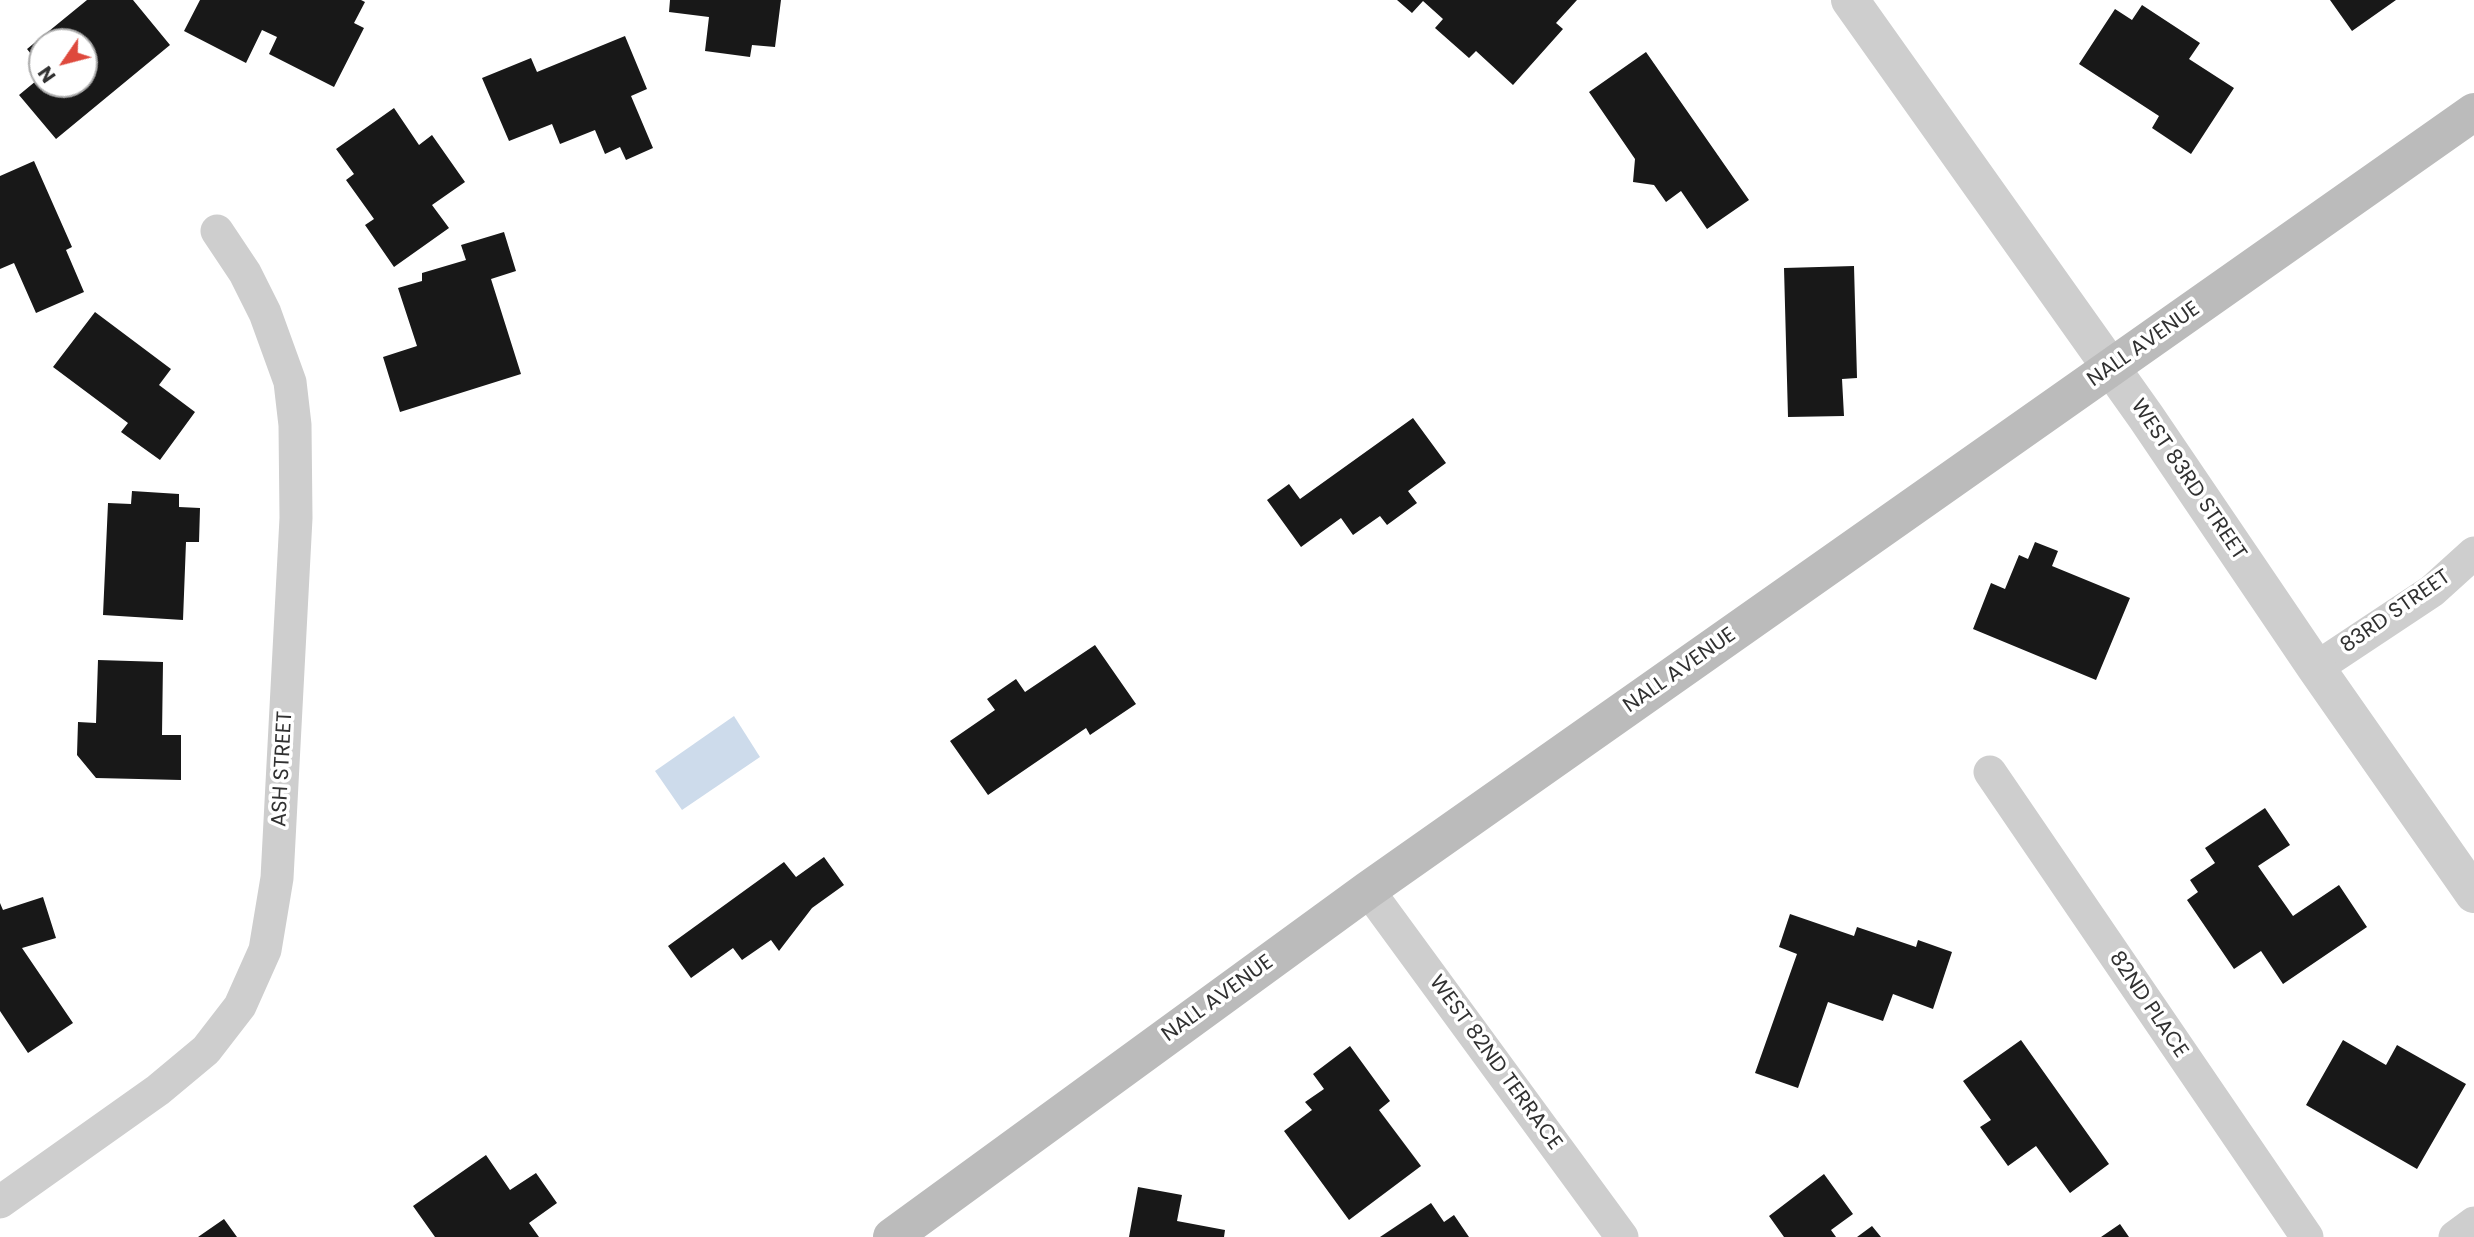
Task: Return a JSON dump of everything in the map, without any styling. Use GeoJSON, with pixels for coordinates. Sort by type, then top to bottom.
{"type":"FeatureCollection","features":[{"type":"Feature","properties":{"kind":"main road","name":"NALL AVENUE"},"geometry":{"type":"LineString","coordinates":[[901,1234],[1367,890],[2112,369],[2474,112]]}},
{"type":"Feature","properties":{"kind":"street","name":"WEST 83RD STREET"},"geometry":{"type":"LineString","coordinates":[[1850,0],[2112,369],[2474,894]]}},
{"type":"Feature","properties":{"kind":"street","name":"ASH STREET"},"geometry":{"type":"LineString","coordinates":[[0,1202],[158,1090],[206,1050],[240,1006],[265,950],[277,878],[296,518],[295,425],[290,382],[264,313],[245,273],[217,231]]}},
{"type":"Feature","properties":{"kind":"street","name":"83RD STREET"},"geometry":{"type":"LineString","coordinates":[[2316,668],[2432,591],[2474,553]]}},
{"type":"Feature","properties":{"kind":"street","name":"82ND PLACE"},"geometry":{"type":"LineString","coordinates":[[1990,772],[2307,1237]]}},
{"type":"Feature","properties":{"kind":"street","name":"WEST 82ND TERRACE"},"geometry":{"type":"LineString","coordinates":[[1367,890],[1622,1237]]}},
{"type":"Feature","properties":{"kind":"street"},"geometry":{"type":"LineString","coordinates":[[2455,1237],[2474,1223]]}},
{"type":"Feature","properties":{"kind":"water"},"geometry":{"type":"Polygon","coordinates":[[[734,716],[760,757],[682,810],[655,771],[734,716]]]}},
{"type":"Feature","properties":{"kind":"building"},"geometry":{"type":"Polygon","coordinates":[[[87,0],[133,0],[170,45],[56,139],[19,95],[28,88],[28,98],[98,98],[98,28],[53,28],[87,0]]]}},
{"type":"Feature","properties":{"kind":"building"},"geometry":{"type":"Polygon","coordinates":[[[200,0],[361,0],[365,2],[354,23],[364,28],[334,87],[269,54],[277,37],[262,30],[246,63],[184,31],[200,0]]]}},
{"type":"Feature","properties":{"kind":"building"},"geometry":{"type":"Polygon","coordinates":[[[670,0],[781,0],[775,47],[752,45],[750,57],[705,51],[709,17],[669,12],[670,0]]]}},
{"type":"Feature","properties":{"kind":"building"},"geometry":{"type":"Polygon","coordinates":[[[1397,0],[1577,0],[1556,23],[1563,29],[1513,85],[1476,51],[1469,58],[1435,28],[1443,19],[1423,1],[1412,13],[1397,0]]]}},
{"type":"Feature","properties":{"kind":"building"},"geometry":{"type":"Polygon","coordinates":[[[2330,0],[2396,0],[2352,31],[2330,0]]]}},
{"type":"Feature","properties":{"kind":"building"},"geometry":{"type":"Polygon","coordinates":[[[2142,5],[2200,43],[2189,59],[2234,88],[2191,154],[2152,128],[2159,116],[2079,64],[2115,9],[2132,20],[2142,5]]]}},
{"type":"Feature","properties":{"kind":"building"},"geometry":{"type":"Polygon","coordinates":[[[625,36],[647,89],[631,96],[653,148],[626,160],[620,147],[605,154],[595,130],[560,144],[552,124],[509,141],[482,78],[531,58],[537,72],[625,36]]]}},
{"type":"Feature","properties":{"kind":"building"},"geometry":{"type":"Polygon","coordinates":[[[1646,52],[1749,200],[1707,229],[1681,191],[1666,202],[1654,185],[1633,182],[1635,159],[1589,92],[1646,52]]]}},
{"type":"Feature","properties":{"kind":"building"},"geometry":{"type":"Polygon","coordinates":[[[394,108],[419,145],[432,135],[465,182],[432,205],[449,228],[394,267],[365,225],[374,219],[346,180],[354,174],[336,149],[394,108]]]}},
{"type":"Feature","properties":{"kind":"building"},"geometry":{"type":"Polygon","coordinates":[[[34,161],[72,247],[66,250],[84,292],[36,313],[14,263],[0,269],[0,176],[34,161]]]}},
{"type":"Feature","properties":{"kind":"building"},"geometry":{"type":"Polygon","coordinates":[[[504,232],[516,271],[491,279],[521,374],[400,412],[383,357],[417,346],[398,288],[422,281],[422,273],[466,260],[461,245],[504,232]]]}},
{"type":"Feature","properties":{"kind":"building"},"geometry":{"type":"Polygon","coordinates":[[[1854,266],[1857,378],[1842,379],[1844,416],[1788,417],[1784,268],[1854,266]]]}},
{"type":"Feature","properties":{"kind":"building"},"geometry":{"type":"Polygon","coordinates":[[[95,312],[171,369],[159,385],[195,412],[160,460],[121,432],[128,423],[53,367],[95,312]]]}},
{"type":"Feature","properties":{"kind":"building"},"geometry":{"type":"Polygon","coordinates":[[[1413,418],[1446,463],[1408,491],[1417,503],[1387,525],[1380,516],[1353,535],[1341,518],[1301,547],[1267,500],[1289,484],[1300,499],[1413,418]]]}},
{"type":"Feature","properties":{"kind":"building"},"geometry":{"type":"Polygon","coordinates":[[[132,491],[179,494],[179,507],[200,508],[199,542],[186,542],[183,620],[103,615],[108,503],[131,504],[132,491]]]}},
{"type":"Feature","properties":{"kind":"building"},"geometry":{"type":"Polygon","coordinates":[[[2035,542],[2058,551],[2052,566],[2130,598],[2096,680],[1973,629],[1991,583],[2005,589],[2019,555],[2028,559],[2035,542]]]}},
{"type":"Feature","properties":{"kind":"building"},"geometry":{"type":"Polygon","coordinates":[[[1095,645],[1136,704],[1090,735],[1086,728],[988,795],[950,741],[995,710],[987,699],[1016,679],[1025,692],[1095,645]]]}},
{"type":"Feature","properties":{"kind":"building"},"geometry":{"type":"Polygon","coordinates":[[[98,660],[163,662],[162,735],[181,735],[181,780],[96,778],[77,755],[78,722],[96,723],[98,660]]]}},
{"type":"Feature","properties":{"kind":"building"},"geometry":{"type":"Polygon","coordinates":[[[2265,808],[2290,845],[2258,866],[2293,916],[2339,885],[2367,927],[2283,984],[2261,951],[2234,969],[2187,900],[2198,892],[2190,880],[2215,863],[2205,848],[2265,808]]]}},
{"type":"Feature","properties":{"kind":"building"},"geometry":{"type":"Polygon","coordinates":[[[824,857],[844,885],[812,908],[779,951],[771,940],[742,960],[733,948],[691,978],[668,946],[784,862],[796,877],[824,857]]]}},
{"type":"Feature","properties":{"kind":"building"},"geometry":{"type":"Polygon","coordinates":[[[43,897],[56,938],[22,948],[73,1023],[28,1053],[0,1011],[0,903],[3,910],[43,897]]]}},
{"type":"Feature","properties":{"kind":"building"},"geometry":{"type":"Polygon","coordinates":[[[1790,914],[1854,936],[1857,927],[1916,947],[1918,940],[1952,952],[1933,1009],[1893,994],[1883,1021],[1828,1002],[1798,1088],[1755,1073],[1797,954],[1779,947],[1790,914]]]}},
{"type":"Feature","properties":{"kind":"building"},"geometry":{"type":"Polygon","coordinates":[[[2021,1040],[2109,1164],[2070,1193],[2036,1146],[2008,1166],[1980,1127],[1991,1120],[1963,1081],[2021,1040]]]}},
{"type":"Feature","properties":{"kind":"building"},"geometry":{"type":"Polygon","coordinates":[[[2343,1040],[2386,1065],[2397,1045],[2466,1084],[2417,1169],[2306,1105],[2343,1040]]]}},
{"type":"Feature","properties":{"kind":"building"},"geometry":{"type":"Polygon","coordinates":[[[1350,1046],[1390,1101],[1379,1110],[1421,1166],[1349,1220],[1284,1131],[1312,1110],[1305,1102],[1324,1089],[1313,1074],[1350,1046]]]}},
{"type":"Feature","properties":{"kind":"building"},"geometry":{"type":"Polygon","coordinates":[[[486,1155],[510,1190],[536,1173],[557,1203],[529,1223],[539,1237],[435,1237],[413,1206],[486,1155]]]}},
{"type":"Feature","properties":{"kind":"building"},"geometry":{"type":"Polygon","coordinates":[[[1824,1174],[1853,1214],[1831,1230],[1836,1237],[1784,1237],[1769,1216],[1824,1174]]]}},
{"type":"Feature","properties":{"kind":"building"},"geometry":{"type":"Polygon","coordinates":[[[1138,1187],[1182,1195],[1177,1221],[1225,1230],[1224,1237],[1129,1237],[1138,1187]]]}},
{"type":"Feature","properties":{"kind":"building"},"geometry":{"type":"Polygon","coordinates":[[[1431,1203],[1444,1222],[1454,1215],[1469,1237],[1380,1237],[1431,1203]]]}},
{"type":"Feature","properties":{"kind":"building"},"geometry":{"type":"Polygon","coordinates":[[[224,1219],[237,1237],[198,1237],[224,1219]]]}},
{"type":"Feature","properties":{"kind":"building"},"geometry":{"type":"Polygon","coordinates":[[[2120,1224],[2129,1237],[2101,1237],[2120,1224]]]}},
{"type":"Feature","properties":{"kind":"building"},"geometry":{"type":"Polygon","coordinates":[[[1872,1226],[1881,1237],[1857,1237],[1872,1226]]]}}]}
